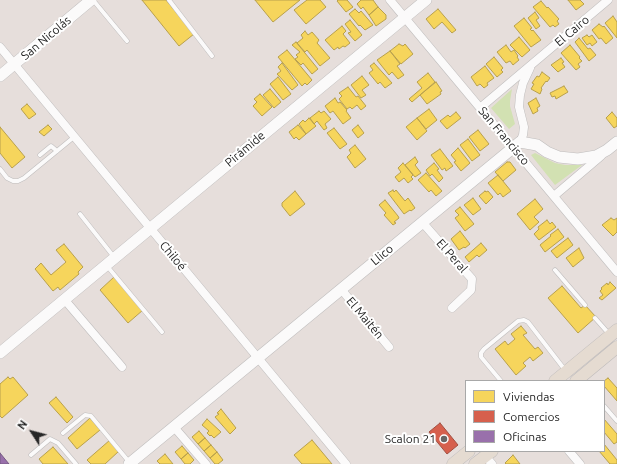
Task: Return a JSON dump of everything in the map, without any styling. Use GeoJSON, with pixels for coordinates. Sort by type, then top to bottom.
{"type":"FeatureCollection","features":[{"type":"Feature","properties":{"kind":"main road"},"geometry":{"type":"LineString","coordinates":[[556,380],[614,333]]}},
{"type":"Feature","properties":{"kind":"main road"},"geometry":{"type":"LineString","coordinates":[[579,380],[617,347]]}},
{"type":"Feature","properties":{"kind":"main road"},"geometry":{"type":"LineString","coordinates":[[453,464],[468,452]]}},
{"type":"Feature","properties":{"kind":"main road"},"geometry":{"type":"LineString","coordinates":[[476,464],[490,457]]}},
{"type":"Feature","properties":{"kind":"street","name":"San Nicolás"},"geometry":{"type":"LineString","coordinates":[[0,76],[92,0]]}},
{"type":"Feature","properties":{"kind":"street","name":"San Francisco"},"geometry":{"type":"LineString","coordinates":[[390,0],[480,108],[516,144],[554,196],[617,272]]}},
{"type":"Feature","properties":{"kind":"street","name":"Pirámide"},"geometry":{"type":"LineString","coordinates":[[0,354],[64,299],[426,0]]}},
{"type":"Feature","properties":{"kind":"street","name":"El Cairo"},"geometry":{"type":"LineString","coordinates":[[480,108],[608,0]]}},
{"type":"Feature","properties":{"kind":"street","name":"Chiloé"},"geometry":{"type":"LineString","coordinates":[[0,47],[346,464]]}},
{"type":"Feature","properties":{"kind":"street","name":"El Cairo"},"geometry":{"type":"LineString","coordinates":[[516,144],[523,135],[524,127],[519,107],[521,88],[525,77],[535,62]]}},
{"type":"Feature","properties":{"kind":"street"},"geometry":{"type":"LineString","coordinates":[[554,196],[617,142]]}},
{"type":"Feature","properties":{"kind":"street"},"geometry":{"type":"LineString","coordinates":[[516,144],[537,146],[553,155],[571,159],[590,158],[607,150]]}},
{"type":"Feature","properties":{"kind":"street","name":"Llico"},"geometry":{"type":"LineString","coordinates":[[130,463],[516,144]]}},
{"type":"Feature","properties":{"kind":"street","name":"El Peral"},"geometry":{"type":"LineString","coordinates":[[422,222],[472,278],[471,290],[452,308]]}},
{"type":"Feature","properties":{"kind":"street","name":"El Maitén"},"geometry":{"type":"LineString","coordinates":[[341,289],[389,347]]}},
{"type":"Feature","properties":{"kind":"street"},"geometry":{"type":"LineString","coordinates":[[64,299],[122,367]]}},
{"type":"Feature","properties":{"kind":"street"},"geometry":{"type":"LineString","coordinates":[[174,427],[206,464]]}},
{"type":"Feature","properties":{"kind":"street"},"geometry":{"type":"LineString","coordinates":[[570,452],[580,464]]}},
{"type":"Feature","properties":{"kind":"lane"},"geometry":{"type":"LineString","coordinates":[[92,0],[127,41]]}},
{"type":"Feature","properties":{"kind":"lane"},"geometry":{"type":"LineString","coordinates":[[169,0],[212,56]]}},
{"type":"Feature","properties":{"kind":"lane"},"geometry":{"type":"LineString","coordinates":[[0,169],[7,178],[13,181],[18,181],[24,178],[74,137]]}},
{"type":"Feature","properties":{"kind":"lane"},"geometry":{"type":"LineString","coordinates":[[40,155],[52,146],[57,151]]}},
{"type":"Feature","properties":{"kind":"lane"},"geometry":{"type":"LineString","coordinates":[[80,214],[110,261],[162,332]]}},
{"type":"Feature","properties":{"kind":"lane"},"geometry":{"type":"LineString","coordinates":[[555,270],[585,305]]}},
{"type":"Feature","properties":{"kind":"lane"},"geometry":{"type":"LineString","coordinates":[[595,318],[614,333]]}},
{"type":"Feature","properties":{"kind":"lane"},"geometry":{"type":"LineString","coordinates":[[500,380],[481,357],[481,353],[518,321],[524,320],[528,322],[566,372]]}},
{"type":"Feature","properties":{"kind":"lane"},"geometry":{"type":"LineString","coordinates":[[605,407],[617,421]]}},
{"type":"Feature","properties":{"kind":"lane"},"geometry":{"type":"LineString","coordinates":[[63,433],[85,415],[91,416],[130,463]]}},
{"type":"Feature","properties":{"kind":"lane"},"geometry":{"type":"LineString","coordinates":[[31,455],[50,439],[58,443],[76,464]]}},
{"type":"Feature","properties":{"kind":"green space"},"geometry":{"type":"Polygon","coordinates":[[[512,89],[510,106],[515,124],[509,129],[491,108],[512,89]]]}},
{"type":"Feature","properties":{"kind":"green space"},"geometry":{"type":"Polygon","coordinates":[[[535,153],[555,163],[565,165],[582,165],[555,185],[531,155],[535,153]]]}},
{"type":"Feature","properties":{"kind":"building: Viviendas"},"geometry":{"type":"Polygon","coordinates":[[[142,0],[166,0],[194,34],[179,46],[142,0]]]}},
{"type":"Feature","properties":{"kind":"building: Viviendas"},"geometry":{"type":"Polygon","coordinates":[[[255,0],[300,0],[273,22],[255,0]]]}},
{"type":"Feature","properties":{"kind":"building: Viviendas"},"geometry":{"type":"Polygon","coordinates":[[[307,0],[320,0],[326,7],[306,24],[294,10],[307,0]]]}},
{"type":"Feature","properties":{"kind":"building: Viviendas"},"geometry":{"type":"Polygon","coordinates":[[[347,0],[353,7],[346,12],[337,1],[347,0]]]}},
{"type":"Feature","properties":{"kind":"building: Viviendas"},"geometry":{"type":"Polygon","coordinates":[[[361,0],[373,0],[378,7],[369,15],[363,7],[361,9],[357,4],[361,0]]]}},
{"type":"Feature","properties":{"kind":"building: Viviendas"},"geometry":{"type":"Polygon","coordinates":[[[568,0],[580,0],[584,4],[576,10],[568,0]]]}},
{"type":"Feature","properties":{"kind":"building: Viviendas"},"geometry":{"type":"Polygon","coordinates":[[[541,1],[559,19],[557,21],[559,24],[555,27],[553,25],[550,27],[533,7],[541,1]]]}},
{"type":"Feature","properties":{"kind":"building: Viviendas"},"geometry":{"type":"Polygon","coordinates":[[[378,7],[386,15],[386,19],[376,26],[369,15],[378,7]]]}},
{"type":"Feature","properties":{"kind":"building: Viviendas"},"geometry":{"type":"Polygon","coordinates":[[[355,9],[359,13],[361,11],[373,25],[365,30],[360,25],[359,26],[349,14],[355,9]]]}},
{"type":"Feature","properties":{"kind":"building: Viviendas"},"geometry":{"type":"Polygon","coordinates":[[[438,9],[456,30],[452,33],[442,22],[434,29],[426,19],[438,9]]]}},
{"type":"Feature","properties":{"kind":"building: Viviendas"},"geometry":{"type":"Polygon","coordinates":[[[535,12],[539,18],[536,20],[540,26],[536,29],[528,18],[535,12]]]}},
{"type":"Feature","properties":{"kind":"building: Viviendas"},"geometry":{"type":"Polygon","coordinates":[[[613,16],[617,22],[617,38],[605,23],[613,16]]]}},
{"type":"Feature","properties":{"kind":"building: Viviendas"},"geometry":{"type":"Polygon","coordinates":[[[524,18],[532,28],[530,29],[532,31],[533,30],[541,40],[531,47],[514,26],[524,18]]]}},
{"type":"Feature","properties":{"kind":"building: Viviendas"},"geometry":{"type":"Polygon","coordinates":[[[350,20],[362,35],[355,41],[348,33],[351,32],[345,24],[350,20]]]}},
{"type":"Feature","properties":{"kind":"building: Viviendas"},"geometry":{"type":"Polygon","coordinates":[[[599,24],[603,27],[604,26],[613,38],[606,44],[601,38],[599,39],[592,30],[599,24]]]}},
{"type":"Feature","properties":{"kind":"building: Viviendas"},"geometry":{"type":"Polygon","coordinates":[[[342,26],[346,31],[343,34],[350,43],[345,47],[343,46],[339,49],[338,47],[334,50],[325,40],[342,26]]]}},
{"type":"Feature","properties":{"kind":"building: Viviendas"},"geometry":{"type":"Polygon","coordinates":[[[305,31],[308,35],[312,32],[319,40],[317,43],[330,58],[320,66],[307,50],[305,52],[297,43],[303,38],[301,35],[305,31]]]}},
{"type":"Feature","properties":{"kind":"building: Viviendas"},"geometry":{"type":"Polygon","coordinates":[[[587,35],[589,37],[592,35],[597,42],[592,46],[590,43],[587,45],[582,38],[587,35]]]}},
{"type":"Feature","properties":{"kind":"building: Viviendas"},"geometry":{"type":"Polygon","coordinates":[[[519,37],[530,50],[522,57],[510,45],[519,37]]]}},
{"type":"Feature","properties":{"kind":"building: Viviendas"},"geometry":{"type":"Polygon","coordinates":[[[579,38],[588,49],[590,48],[596,55],[589,61],[575,42],[579,38]]]}},
{"type":"Feature","properties":{"kind":"building: Viviendas"},"geometry":{"type":"Polygon","coordinates":[[[296,42],[318,69],[312,74],[303,63],[301,65],[295,59],[298,57],[296,55],[300,52],[292,45],[296,42]]]}},
{"type":"Feature","properties":{"kind":"building: Viviendas"},"geometry":{"type":"Polygon","coordinates":[[[399,44],[403,46],[405,44],[413,54],[401,64],[390,51],[399,44]]]}},
{"type":"Feature","properties":{"kind":"building: Viviendas"},"geometry":{"type":"Polygon","coordinates":[[[506,45],[511,52],[514,50],[518,56],[517,57],[519,60],[513,65],[510,61],[506,63],[497,52],[506,45]]]}},
{"type":"Feature","properties":{"kind":"building: Viviendas"},"geometry":{"type":"Polygon","coordinates":[[[570,45],[582,61],[578,64],[580,67],[576,70],[561,53],[570,45]]]}},
{"type":"Feature","properties":{"kind":"building: Viviendas"},"geometry":{"type":"Polygon","coordinates":[[[287,50],[312,80],[307,85],[305,83],[302,86],[278,57],[287,50]]]}},
{"type":"Feature","properties":{"kind":"building: Viviendas"},"geometry":{"type":"Polygon","coordinates":[[[390,51],[400,64],[397,66],[404,75],[398,79],[392,72],[389,75],[377,60],[390,51]]]}},
{"type":"Feature","properties":{"kind":"building: Viviendas"},"geometry":{"type":"Polygon","coordinates":[[[494,57],[503,68],[501,70],[503,72],[497,77],[486,64],[494,57]]]}},
{"type":"Feature","properties":{"kind":"building: Viviendas"},"geometry":{"type":"Polygon","coordinates":[[[561,58],[565,67],[558,72],[551,65],[561,58]]]}},
{"type":"Feature","properties":{"kind":"building: Viviendas"},"geometry":{"type":"Polygon","coordinates":[[[282,63],[298,85],[292,90],[277,74],[281,71],[278,67],[282,63]]]}},
{"type":"Feature","properties":{"kind":"building: Viviendas"},"geometry":{"type":"Polygon","coordinates":[[[374,63],[392,83],[385,88],[380,82],[378,84],[369,73],[373,70],[370,66],[374,63]]]}},
{"type":"Feature","properties":{"kind":"building: Viviendas"},"geometry":{"type":"Polygon","coordinates":[[[485,66],[494,78],[487,83],[488,85],[484,88],[480,84],[477,86],[471,77],[485,66]]]}},
{"type":"Feature","properties":{"kind":"building: Viviendas"},"geometry":{"type":"Polygon","coordinates":[[[542,72],[550,78],[541,88],[540,94],[531,89],[534,84],[532,83],[542,72]]]}},
{"type":"Feature","properties":{"kind":"building: Viviendas"},"geometry":{"type":"Polygon","coordinates":[[[428,73],[435,82],[412,102],[409,99],[422,88],[417,82],[428,73]]]}},
{"type":"Feature","properties":{"kind":"building: Viviendas"},"geometry":{"type":"Polygon","coordinates":[[[362,76],[369,85],[362,90],[366,95],[361,98],[351,85],[362,76]]]}},
{"type":"Feature","properties":{"kind":"building: Viviendas"},"geometry":{"type":"Polygon","coordinates":[[[278,77],[291,94],[283,100],[270,84],[278,77]]]}},
{"type":"Feature","properties":{"kind":"building: Viviendas"},"geometry":{"type":"Polygon","coordinates":[[[436,82],[442,91],[440,92],[441,94],[427,104],[420,95],[436,82]]]}},
{"type":"Feature","properties":{"kind":"building: Viviendas"},"geometry":{"type":"Polygon","coordinates":[[[564,86],[568,92],[556,99],[555,96],[552,97],[550,93],[564,86]]]}},
{"type":"Feature","properties":{"kind":"building: Viviendas"},"geometry":{"type":"Polygon","coordinates":[[[348,87],[366,106],[361,110],[357,105],[352,109],[350,107],[347,109],[339,99],[342,96],[339,93],[348,87]]]}},
{"type":"Feature","properties":{"kind":"building: Viviendas"},"geometry":{"type":"Polygon","coordinates":[[[270,89],[281,102],[274,108],[263,95],[270,89]]]}},
{"type":"Feature","properties":{"kind":"building: Viviendas"},"geometry":{"type":"Polygon","coordinates":[[[260,94],[272,107],[262,116],[253,106],[257,102],[254,99],[260,94]]]}},
{"type":"Feature","properties":{"kind":"building: Viviendas"},"geometry":{"type":"Polygon","coordinates":[[[335,98],[338,103],[340,102],[347,110],[346,111],[351,118],[343,124],[333,111],[330,113],[325,106],[335,98]]]}},
{"type":"Feature","properties":{"kind":"building: Viviendas"},"geometry":{"type":"Polygon","coordinates":[[[536,98],[540,106],[537,108],[538,111],[533,114],[528,103],[536,98]]]}},
{"type":"Feature","properties":{"kind":"building: Viviendas"},"geometry":{"type":"Polygon","coordinates":[[[27,104],[36,114],[29,119],[21,109],[27,104]]]}},
{"type":"Feature","properties":{"kind":"building: Viviendas"},"geometry":{"type":"Polygon","coordinates":[[[429,109],[437,120],[426,129],[417,118],[429,109]]]}},
{"type":"Feature","properties":{"kind":"building: Viviendas"},"geometry":{"type":"Polygon","coordinates":[[[319,111],[321,113],[324,111],[331,119],[325,124],[327,128],[324,130],[317,121],[314,124],[310,118],[319,111]]]}},
{"type":"Feature","properties":{"kind":"building: Viviendas"},"geometry":{"type":"Polygon","coordinates":[[[456,112],[461,118],[447,129],[440,121],[448,115],[450,117],[456,112]]]}},
{"type":"Feature","properties":{"kind":"building: Viviendas"},"geometry":{"type":"Polygon","coordinates":[[[612,112],[617,118],[617,126],[614,128],[606,118],[612,112]]]}},
{"type":"Feature","properties":{"kind":"building: Viviendas"},"geometry":{"type":"Polygon","coordinates":[[[309,118],[316,126],[306,134],[299,124],[303,120],[305,122],[309,118]]]}},
{"type":"Feature","properties":{"kind":"building: Viviendas"},"geometry":{"type":"Polygon","coordinates":[[[417,118],[427,131],[417,140],[406,127],[417,118]]]}},
{"type":"Feature","properties":{"kind":"building: Viviendas"},"geometry":{"type":"Polygon","coordinates":[[[48,125],[52,129],[44,136],[39,132],[48,125]]]}},
{"type":"Feature","properties":{"kind":"building: Viviendas"},"geometry":{"type":"Polygon","coordinates":[[[298,125],[306,134],[299,140],[296,137],[294,139],[289,132],[298,125]]]}},
{"type":"Feature","properties":{"kind":"building: Viviendas"},"geometry":{"type":"Polygon","coordinates":[[[358,125],[364,133],[358,138],[352,130],[358,125]]]}},
{"type":"Feature","properties":{"kind":"building: Viviendas"},"geometry":{"type":"Polygon","coordinates":[[[0,127],[25,157],[12,168],[0,153],[0,127]]]}},
{"type":"Feature","properties":{"kind":"building: Viviendas"},"geometry":{"type":"Polygon","coordinates":[[[334,128],[347,144],[340,149],[327,133],[334,128]]]}},
{"type":"Feature","properties":{"kind":"building: Viviendas"},"geometry":{"type":"Polygon","coordinates":[[[478,130],[489,144],[480,151],[469,137],[478,130]]]}},
{"type":"Feature","properties":{"kind":"building: Viviendas"},"geometry":{"type":"Polygon","coordinates":[[[468,139],[480,155],[472,161],[460,145],[468,139]]]}},
{"type":"Feature","properties":{"kind":"building: Viviendas"},"geometry":{"type":"Polygon","coordinates":[[[355,145],[366,159],[355,168],[347,157],[351,153],[349,150],[355,145]]]}},
{"type":"Feature","properties":{"kind":"building: Viviendas"},"geometry":{"type":"Polygon","coordinates":[[[458,148],[470,163],[461,171],[451,155],[458,148]]]}},
{"type":"Feature","properties":{"kind":"building: Viviendas"},"geometry":{"type":"Polygon","coordinates":[[[440,149],[453,166],[446,171],[445,168],[442,170],[431,155],[440,149]]]}},
{"type":"Feature","properties":{"kind":"building: Viviendas"},"geometry":{"type":"Polygon","coordinates":[[[415,157],[418,162],[415,165],[421,173],[415,177],[405,165],[415,157]]]}},
{"type":"Feature","properties":{"kind":"building: Viviendas"},"geometry":{"type":"Polygon","coordinates":[[[507,162],[510,162],[516,170],[503,181],[495,172],[507,162]]]}},
{"type":"Feature","properties":{"kind":"building: Viviendas"},"geometry":{"type":"Polygon","coordinates":[[[403,163],[413,175],[411,177],[413,179],[408,183],[404,178],[399,182],[395,177],[401,172],[398,168],[403,163]]]}},
{"type":"Feature","properties":{"kind":"building: Viviendas"},"geometry":{"type":"Polygon","coordinates":[[[434,163],[439,169],[437,170],[443,178],[439,182],[432,174],[430,176],[426,170],[434,163]]]}},
{"type":"Feature","properties":{"kind":"building: Viviendas"},"geometry":{"type":"Polygon","coordinates":[[[426,173],[442,191],[436,196],[431,190],[429,192],[418,180],[426,173]]]}},
{"type":"Feature","properties":{"kind":"building: Viviendas"},"geometry":{"type":"Polygon","coordinates":[[[498,175],[511,191],[503,197],[500,193],[498,195],[488,183],[498,175]]]}},
{"type":"Feature","properties":{"kind":"building: Viviendas"},"geometry":{"type":"Polygon","coordinates":[[[393,190],[394,192],[396,190],[405,201],[408,198],[415,208],[404,214],[388,193],[393,190]]]}},
{"type":"Feature","properties":{"kind":"building: Viviendas"},"geometry":{"type":"Polygon","coordinates":[[[295,191],[305,204],[290,216],[282,206],[282,203],[295,191]]]}},
{"type":"Feature","properties":{"kind":"building: Viviendas"},"geometry":{"type":"Polygon","coordinates":[[[485,191],[488,191],[493,197],[486,204],[479,196],[485,191]]]}},
{"type":"Feature","properties":{"kind":"building: Viviendas"},"geometry":{"type":"Polygon","coordinates":[[[473,198],[481,209],[473,215],[464,205],[473,198]]]}},
{"type":"Feature","properties":{"kind":"building: Viviendas"},"geometry":{"type":"Polygon","coordinates":[[[535,199],[543,209],[534,217],[539,222],[530,230],[517,214],[535,199]]]}},
{"type":"Feature","properties":{"kind":"building: Viviendas"},"geometry":{"type":"Polygon","coordinates":[[[385,200],[399,218],[393,225],[384,215],[386,213],[379,205],[385,200]]]}},
{"type":"Feature","properties":{"kind":"building: Viviendas"},"geometry":{"type":"Polygon","coordinates":[[[460,207],[474,224],[465,231],[455,218],[459,215],[455,211],[460,207]]]}},
{"type":"Feature","properties":{"kind":"building: Viviendas"},"geometry":{"type":"Polygon","coordinates":[[[611,218],[614,220],[617,218],[617,232],[613,236],[602,225],[611,218]]]}},
{"type":"Feature","properties":{"kind":"building: Viviendas"},"geometry":{"type":"Polygon","coordinates":[[[547,220],[550,224],[552,222],[556,227],[539,240],[534,234],[539,229],[538,227],[547,220]]]}},
{"type":"Feature","properties":{"kind":"building: Viviendas"},"geometry":{"type":"Polygon","coordinates":[[[558,229],[564,237],[545,252],[540,245],[558,229]]]}},
{"type":"Feature","properties":{"kind":"building: Viviendas"},"geometry":{"type":"Polygon","coordinates":[[[460,231],[470,244],[459,250],[451,239],[460,231]]]}},
{"type":"Feature","properties":{"kind":"building: Viviendas"},"geometry":{"type":"Polygon","coordinates":[[[568,238],[573,245],[557,258],[551,251],[568,238]]]}},
{"type":"Feature","properties":{"kind":"building: Viviendas"},"geometry":{"type":"Polygon","coordinates":[[[481,243],[487,250],[479,257],[477,255],[469,262],[465,257],[481,243]]]}},
{"type":"Feature","properties":{"kind":"building: Viviendas"},"geometry":{"type":"Polygon","coordinates":[[[64,244],[83,267],[78,272],[79,274],[60,290],[58,287],[53,291],[35,269],[41,263],[51,275],[66,262],[56,250],[64,244]]]}},
{"type":"Feature","properties":{"kind":"building: Viviendas"},"geometry":{"type":"Polygon","coordinates":[[[579,248],[584,258],[573,267],[566,258],[579,248]]]}},
{"type":"Feature","properties":{"kind":"building: Viviendas"},"geometry":{"type":"Polygon","coordinates":[[[114,277],[143,310],[128,323],[100,290],[114,277]]]}},
{"type":"Feature","properties":{"kind":"building: Viviendas"},"geometry":{"type":"Polygon","coordinates":[[[610,282],[616,288],[602,300],[599,298],[603,295],[600,291],[602,289],[601,288],[607,283],[608,285],[610,282]]]}},
{"type":"Feature","properties":{"kind":"building: Viviendas"},"geometry":{"type":"Polygon","coordinates":[[[562,286],[581,308],[585,305],[596,317],[578,333],[548,298],[562,286]]]}},
{"type":"Feature","properties":{"kind":"building: Viviendas"},"geometry":{"type":"Polygon","coordinates":[[[521,326],[527,333],[523,335],[535,349],[538,347],[543,353],[533,361],[530,357],[523,363],[526,366],[516,375],[495,349],[505,341],[508,345],[515,339],[511,334],[521,326]]]}},
{"type":"Feature","properties":{"kind":"building: Viviendas"},"geometry":{"type":"Polygon","coordinates":[[[8,377],[10,379],[13,377],[28,395],[2,418],[0,416],[0,384],[8,377]]]}},
{"type":"Feature","properties":{"kind":"building: Viviendas"},"geometry":{"type":"Polygon","coordinates":[[[608,378],[617,388],[617,401],[605,387],[605,380],[608,378]]]}},
{"type":"Feature","properties":{"kind":"building: Viviendas"},"geometry":{"type":"Polygon","coordinates":[[[56,397],[73,417],[67,423],[49,403],[56,397]]]}},
{"type":"Feature","properties":{"kind":"building: Viviendas"},"geometry":{"type":"Polygon","coordinates":[[[221,409],[236,428],[230,434],[215,417],[219,414],[217,413],[221,409]]]}},
{"type":"Feature","properties":{"kind":"building: Viviendas"},"geometry":{"type":"Polygon","coordinates":[[[90,418],[100,430],[77,449],[68,438],[90,418]]]}},
{"type":"Feature","properties":{"kind":"building: Viviendas"},"geometry":{"type":"Polygon","coordinates":[[[207,419],[221,432],[214,438],[207,433],[209,431],[202,425],[207,419]]]}},
{"type":"Feature","properties":{"kind":"building: Viviendas"},"geometry":{"type":"Polygon","coordinates":[[[605,420],[617,434],[617,442],[614,444],[605,433],[605,420]]]}},
{"type":"Feature","properties":{"kind":"building: Viviendas"},"geometry":{"type":"Polygon","coordinates":[[[199,431],[205,438],[198,444],[192,437],[199,431]]]}},
{"type":"Feature","properties":{"kind":"building: Viviendas"},"geometry":{"type":"Polygon","coordinates":[[[205,438],[211,445],[204,451],[198,444],[205,438]]]}},
{"type":"Feature","properties":{"kind":"building: Viviendas"},"geometry":{"type":"Polygon","coordinates":[[[110,440],[119,451],[105,464],[91,464],[87,460],[110,440]]]}},
{"type":"Feature","properties":{"kind":"building: Viviendas"},"geometry":{"type":"Polygon","coordinates":[[[312,440],[332,464],[302,464],[294,455],[312,440]]]}},
{"type":"Feature","properties":{"kind":"building: Viviendas"},"geometry":{"type":"Polygon","coordinates":[[[211,445],[217,452],[210,458],[204,451],[211,445]]]}},
{"type":"Feature","properties":{"kind":"building: Viviendas"},"geometry":{"type":"Polygon","coordinates":[[[605,445],[617,460],[617,464],[610,464],[600,452],[605,452],[605,445]]]}},
{"type":"Feature","properties":{"kind":"building: Viviendas"},"geometry":{"type":"Polygon","coordinates":[[[182,446],[188,453],[181,459],[175,452],[182,446]]]}},
{"type":"Feature","properties":{"kind":"building: Viviendas"},"geometry":{"type":"Polygon","coordinates":[[[53,447],[68,464],[43,464],[39,459],[53,447]]]}},
{"type":"Feature","properties":{"kind":"building: Viviendas"},"geometry":{"type":"Polygon","coordinates":[[[217,452],[223,460],[218,464],[215,464],[210,458],[217,452]]]}},
{"type":"Feature","properties":{"kind":"building: Viviendas"},"geometry":{"type":"Polygon","coordinates":[[[188,453],[194,460],[190,464],[185,464],[181,459],[188,453]]]}},
{"type":"Feature","properties":{"kind":"building: Viviendas"},"geometry":{"type":"Polygon","coordinates":[[[165,454],[173,464],[160,464],[157,461],[165,454]]]}},
{"type":"Feature","properties":{"kind":"building: Viviendas"},"geometry":{"type":"Polygon","coordinates":[[[513,455],[520,464],[506,464],[505,463],[513,455]]]}},
{"type":"Feature","properties":{"kind":"building: Comercios","name":"Scalon 21"},"geometry":{"type":"Polygon","coordinates":[[[440,423],[458,445],[447,454],[429,432],[440,423]]]}},
{"type":"Feature","properties":{"kind":"building: Oficinas"},"geometry":{"type":"Polygon","coordinates":[[[0,453],[9,464],[0,464],[0,453]]]}},
{"type":"Feature","properties":{"kind":"place","name":"Scalon 21"},"geometry":{"type":"Point","coordinates":[444,439]}}]}
